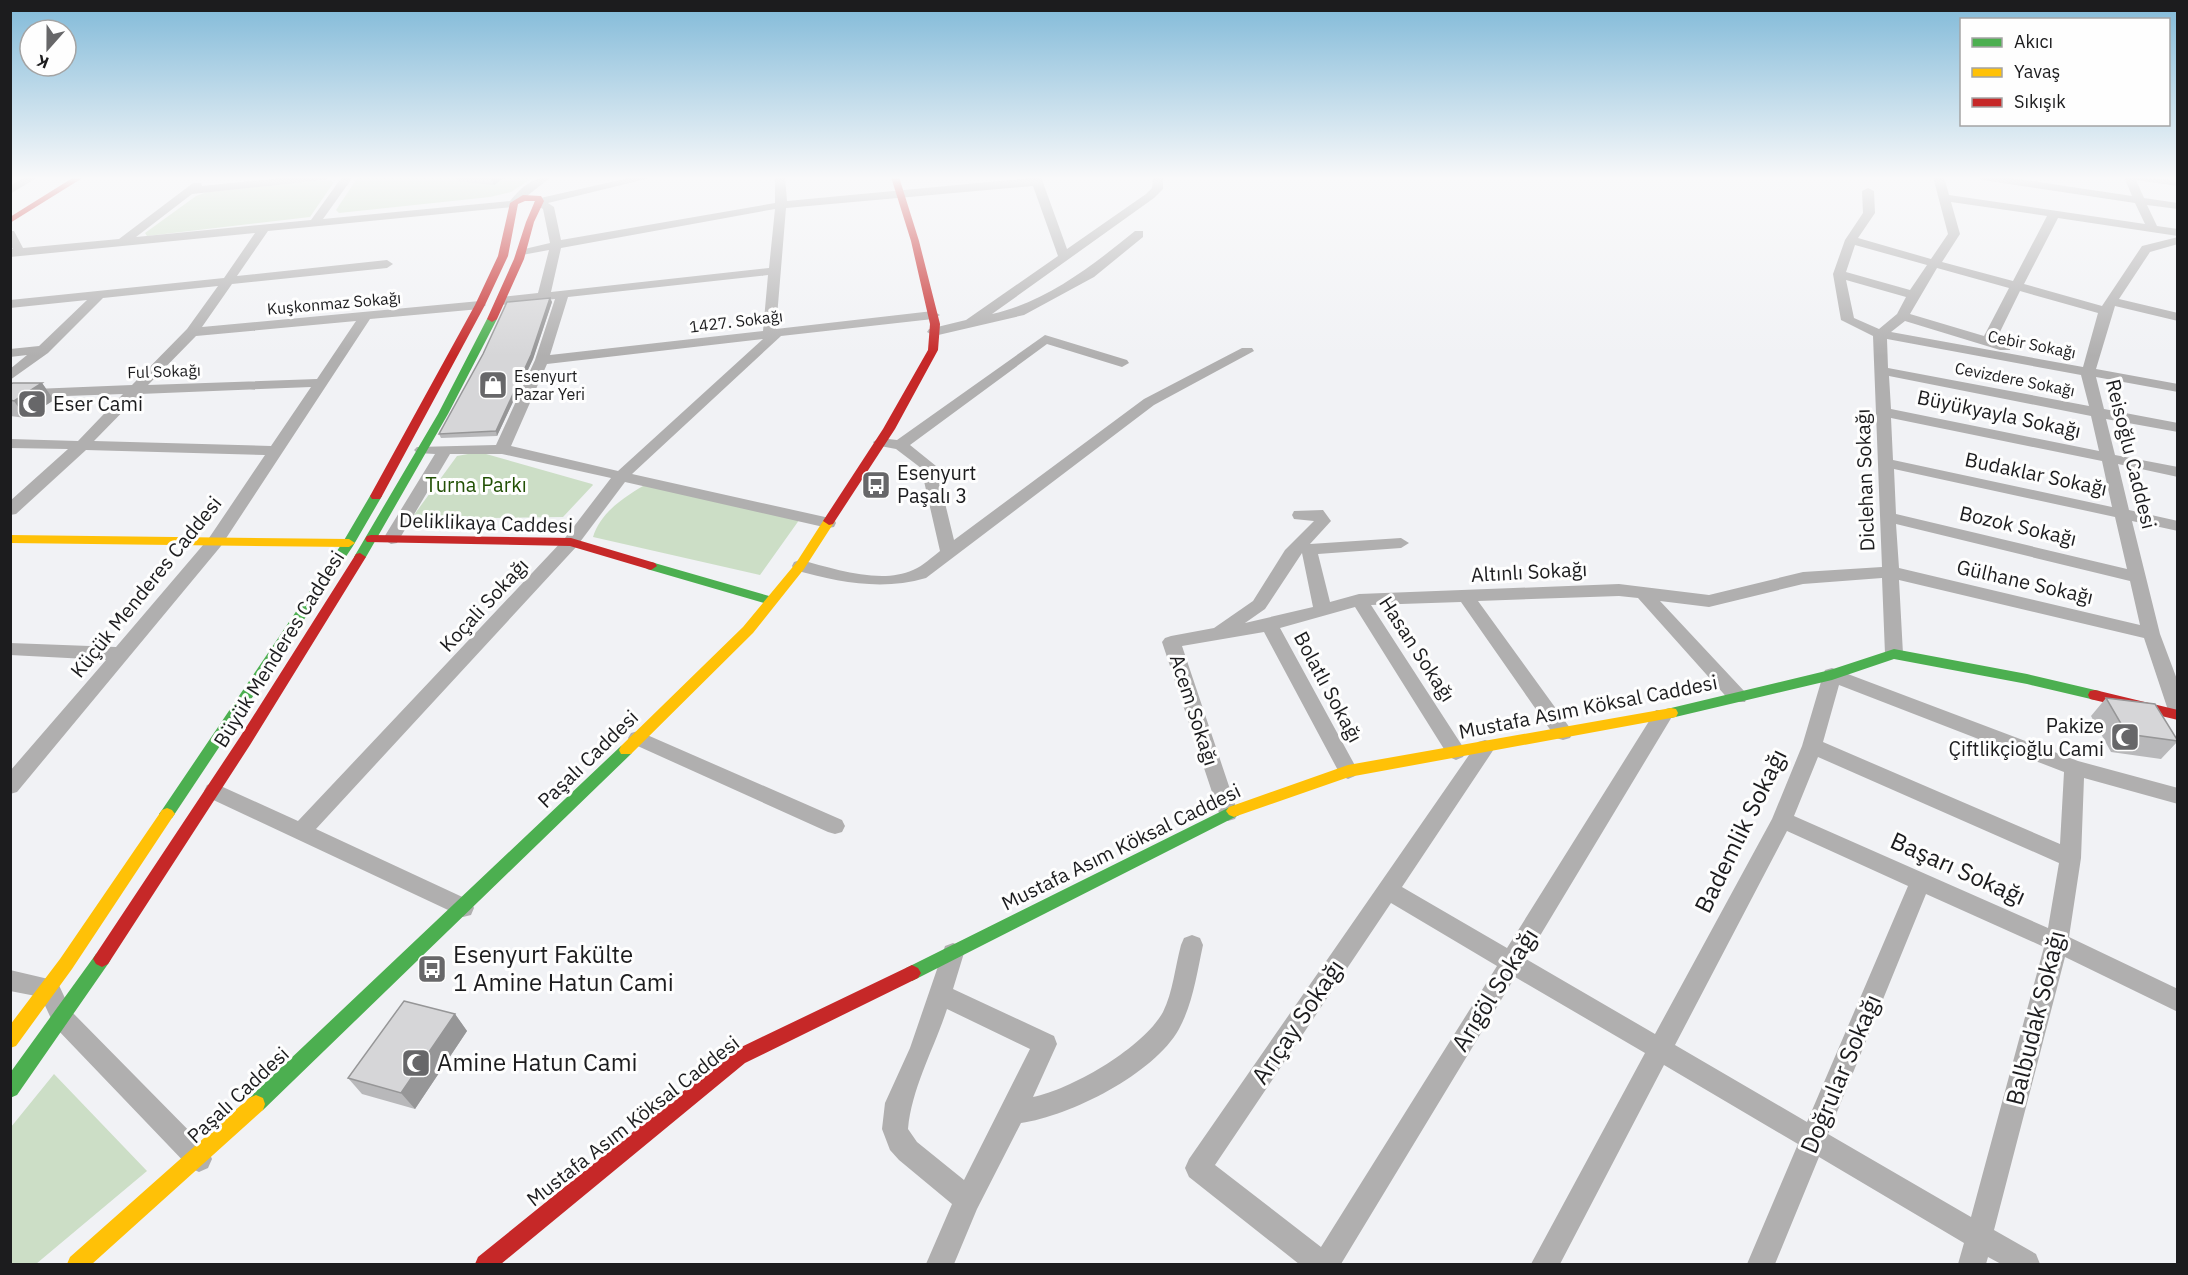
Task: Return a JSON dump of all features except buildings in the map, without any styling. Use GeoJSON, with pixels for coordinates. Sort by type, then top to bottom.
{"type":"FeatureCollection","features":[{"type":"Feature","properties":{"kind":"main road","name":"Büyük Menderes Caddesi"},"geometry":{"type":"LineString","coordinates":[[10,1040],[49,988],[349,543],[480,305],[503,256],[508,236]]}},
{"type":"Feature","properties":{"kind":"main road","name":"Büyük Menderes Caddesi"},"geometry":{"type":"LineString","coordinates":[[10,1089],[63,1020],[214,791],[371,539],[422,450],[501,301],[527,236]]}},
{"type":"Feature","properties":{"kind":"main road","name":"Paşalı Caddesi"},"geometry":{"type":"LineString","coordinates":[[77,1264],[199,1159],[463,908],[748,630],[800,566],[880,442],[933,350],[933,315],[912,236]]}},
{"type":"Feature","properties":{"kind":"main road"},"geometry":{"type":"LineString","coordinates":[[10,539],[349,543]]}},
{"type":"Feature","properties":{"kind":"main road","name":"Deliklikaya Caddesi"},"geometry":{"type":"LineString","coordinates":[[371,539],[571,542],[771,601]]}},
{"type":"Feature","properties":{"kind":"main road","name":"Mustafa Asım Köksal Caddesi"},"geometry":{"type":"LineString","coordinates":[[486,1264],[739,1057],[953,953],[1228,813],[1348,771],[1663,715],[1832,675],[1894,654],[2027,679],[2178,716]]}},
{"type":"Feature","properties":{"kind":"street"},"geometry":{"type":"LineString","coordinates":[[122,242],[129,236]]}},
{"type":"Feature","properties":{"kind":"street"},"geometry":{"type":"LineString","coordinates":[[13,249],[187,236]]}},
{"type":"Feature","properties":{"kind":"street"},"geometry":{"type":"LineString","coordinates":[[10,510],[81,446],[192,332],[259,236]]}},
{"type":"Feature","properties":{"kind":"street"},"geometry":{"type":"LineString","coordinates":[[544,296],[556,245],[554,236]]}},
{"type":"Feature","properties":{"kind":"street"},"geometry":{"type":"LineString","coordinates":[[522,251],[604,236]]}},
{"type":"Feature","properties":{"kind":"street"},"geometry":{"type":"LineString","coordinates":[[773,333],[774,271],[778,236]]}},
{"type":"Feature","properties":{"kind":"street"},"geometry":{"type":"LineString","coordinates":[[1057,236],[1064,257]]}},
{"type":"Feature","properties":{"kind":"street"},"geometry":{"type":"LineString","coordinates":[[971,323],[1093,236]]}},
{"type":"Feature","properties":{"kind":"street"},"geometry":{"type":"LineString","coordinates":[[934,332],[1019,312],[1090,274],[1136,236]]}},
{"type":"Feature","properties":{"kind":"street"},"geometry":{"type":"LineString","coordinates":[[1853,236],[1839,274],[1913,295]]}},
{"type":"Feature","properties":{"kind":"street"},"geometry":{"type":"LineString","coordinates":[[1880,334],[1904,316],[1913,295],[1952,236]]}},
{"type":"Feature","properties":{"kind":"street"},"geometry":{"type":"LineString","coordinates":[[1988,342],[2042,236]]}},
{"type":"Feature","properties":{"kind":"street"},"geometry":{"type":"LineString","coordinates":[[1851,240],[2016,286],[2108,306],[2178,317]]}},
{"type":"Feature","properties":{"kind":"street","name":"Reisoğlu Caddesi"},"geometry":{"type":"LineString","coordinates":[[2178,240],[2146,249],[2108,306],[2088,373],[2151,634],[2178,710]]}},
{"type":"Feature","properties":{"kind":"street"},"geometry":{"type":"LineString","coordinates":[[10,304],[387,264]]}},
{"type":"Feature","properties":{"kind":"street"},"geometry":{"type":"LineString","coordinates":[[501,301],[774,271]]}},
{"type":"Feature","properties":{"kind":"street","name":"Cebir Sokağı"},"geometry":{"type":"LineString","coordinates":[[1839,274],[1848,320],[1880,334],[2178,388]]}},
{"type":"Feature","properties":{"kind":"street"},"geometry":{"type":"LineString","coordinates":[[10,376],[43,350],[100,294]]}},
{"type":"Feature","properties":{"kind":"street"},"geometry":{"type":"LineString","coordinates":[[502,449],[542,360],[563,294]]}},
{"type":"Feature","properties":{"kind":"street","name":"Kuşkonmaz Sokağı"},"geometry":{"type":"LineString","coordinates":[[192,332],[480,305]]}},
{"type":"Feature","properties":{"kind":"street","name":"1427. Sokağı"},"geometry":{"type":"LineString","coordinates":[[542,360],[933,315]]}},
{"type":"Feature","properties":{"kind":"street"},"geometry":{"type":"LineString","coordinates":[[1904,316],[2088,373]]}},
{"type":"Feature","properties":{"kind":"street","name":"Küçük Menderes Caddesi"},"geometry":{"type":"LineString","coordinates":[[11,785],[215,542],[318,383],[364,317]]}},
{"type":"Feature","properties":{"kind":"street","name":"Koçali Sokağı"},"geometry":{"type":"LineString","coordinates":[[301,832],[571,542],[621,476],[773,333]]}},
{"type":"Feature","properties":{"kind":"street","name":"Diclehan Sokağı"},"geometry":{"type":"LineString","coordinates":[[1880,334],[1894,654]]}},
{"type":"Feature","properties":{"kind":"street"},"geometry":{"type":"LineString","coordinates":[[900,445],[1045,339],[1122,363]]}},
{"type":"Feature","properties":{"kind":"street"},"geometry":{"type":"LineString","coordinates":[[10,353],[43,350]]}},
{"type":"Feature","properties":{"kind":"street"},"geometry":{"type":"LineString","coordinates":[[800,566],[879,582],[893,582],[920,574],[1149,402],[1247,351]]}},
{"type":"Feature","properties":{"kind":"street","name":"Cevizdere Sokağı"},"geometry":{"type":"LineString","coordinates":[[1882,371],[2178,428]]}},
{"type":"Feature","properties":{"kind":"street","name":"Ful Sokağı"},"geometry":{"type":"LineString","coordinates":[[10,394],[318,383]]}},
{"type":"Feature","properties":{"kind":"street","name":"Büyükyayla Sokağı"},"geometry":{"type":"LineString","coordinates":[[1883,412],[2178,472]]}},
{"type":"Feature","properties":{"kind":"street"},"geometry":{"type":"LineString","coordinates":[[880,442],[900,445],[928,466],[949,552]]}},
{"type":"Feature","properties":{"kind":"street"},"geometry":{"type":"LineString","coordinates":[[10,443],[276,451]]}},
{"type":"Feature","properties":{"kind":"street"},"geometry":{"type":"LineString","coordinates":[[391,539],[446,449]]}},
{"type":"Feature","properties":{"kind":"street"},"geometry":{"type":"LineString","coordinates":[[422,450],[502,449],[828,523]]}},
{"type":"Feature","properties":{"kind":"street","name":"Budaklar Sokağı"},"geometry":{"type":"LineString","coordinates":[[1886,463],[2178,526]]}},
{"type":"Feature","properties":{"kind":"street"},"geometry":{"type":"LineString","coordinates":[[1217,634],[1259,605],[1291,554],[1323,521],[1317,514],[1300,514]]}},
{"type":"Feature","properties":{"kind":"street","name":"Bozok Sokağı"},"geometry":{"type":"LineString","coordinates":[[1888,517],[2138,577]]}},
{"type":"Feature","properties":{"kind":"street"},"geometry":{"type":"LineString","coordinates":[[1323,610],[1309,556],[1311,549],[1401,543]]}},
{"type":"Feature","properties":{"kind":"street","name":"Altınlı Sokağı"},"geometry":{"type":"LineString","coordinates":[[1171,642],[1269,625],[1359,600],[1467,598],[1619,590],[1708,601],[1803,578],[1890,572]]}},
{"type":"Feature","properties":{"kind":"street","name":"Gülhane Sokağı"},"geometry":{"type":"LineString","coordinates":[[1890,572],[2151,634]]}},
{"type":"Feature","properties":{"kind":"street"},"geometry":{"type":"LineString","coordinates":[[1643,593],[1738,697]]}},
{"type":"Feature","properties":{"kind":"street"},"geometry":{"type":"LineString","coordinates":[[1467,598],[1563,733]]}},
{"type":"Feature","properties":{"kind":"street","name":"Hasan Sokağı"},"geometry":{"type":"LineString","coordinates":[[1359,600],[1456,752]]}},
{"type":"Feature","properties":{"kind":"street","name":"Bolatlı Sokağı"},"geometry":{"type":"LineString","coordinates":[[1269,625],[1348,771]]}},
{"type":"Feature","properties":{"kind":"street","name":"Acem Sokağı"},"geometry":{"type":"LineString","coordinates":[[1171,642],[1228,813]]}},
{"type":"Feature","properties":{"kind":"street"},"geometry":{"type":"LineString","coordinates":[[10,649],[120,654]]}},
{"type":"Feature","properties":{"kind":"street"},"geometry":{"type":"LineString","coordinates":[[1832,675],[2074,768],[2178,796]]}},
{"type":"Feature","properties":{"kind":"street","name":"Bademlik Sokağı"},"geometry":{"type":"LineString","coordinates":[[1545,1264],[1782,820],[1812,746],[1832,675]]}},
{"type":"Feature","properties":{"kind":"street","name":"Arıgöl Sokağı"},"geometry":{"type":"LineString","coordinates":[[1324,1264],[1512,963],[1663,715]]}},
{"type":"Feature","properties":{"kind":"street"},"geometry":{"type":"LineString","coordinates":[[638,738],[835,826]]}},
{"type":"Feature","properties":{"kind":"street"},"geometry":{"type":"LineString","coordinates":[[1812,746],[2070,858]]}},
{"type":"Feature","properties":{"kind":"street","name":"Arıçay Sokağı"},"geometry":{"type":"LineString","coordinates":[[1324,1264],[1198,1168],[1485,747]]}},
{"type":"Feature","properties":{"kind":"street","name":"Balbudak Sokağı"},"geometry":{"type":"LineString","coordinates":[[1972,1264],[2057,942],[2070,858],[2074,768]]}},
{"type":"Feature","properties":{"kind":"street"},"geometry":{"type":"LineString","coordinates":[[214,791],[463,908]]}},
{"type":"Feature","properties":{"kind":"street","name":"Başarı Sokağı"},"geometry":{"type":"LineString","coordinates":[[1782,820],[2057,942],[2178,1001]]}},
{"type":"Feature","properties":{"kind":"street","name":"Doğrular Sokağı"},"geometry":{"type":"LineString","coordinates":[[1761,1264],[1920,883]]}},
{"type":"Feature","properties":{"kind":"street"},"geometry":{"type":"LineString","coordinates":[[1388,890],[2026,1264]]}},
{"type":"Feature","properties":{"kind":"street"},"geometry":{"type":"LineString","coordinates":[[1013,1112],[1048,1106],[1070,1098],[1154,1043],[1171,1021],[1177,1006],[1192,945]]}},
{"type":"Feature","properties":{"kind":"street"},"geometry":{"type":"LineString","coordinates":[[953,953],[922,1049],[898,1102],[895,1129],[899,1141],[908,1151],[968,1200]]}},
{"type":"Feature","properties":{"kind":"street"},"geometry":{"type":"LineString","coordinates":[[10,980],[49,988],[63,1020],[199,1159]]}},
{"type":"Feature","properties":{"kind":"street"},"geometry":{"type":"LineString","coordinates":[[940,1264],[968,1200],[1045,1044],[941,995]]}},
{"type":"Feature","properties":{"kind":"green space","name":"Turna Parkı"},"geometry":{"type":"Polygon","coordinates":[[[479,452],[593,485],[563,517],[411,519],[457,456],[479,452]]]}},
{"type":"Feature","properties":{"kind":"green space"},"geometry":{"type":"Polygon","coordinates":[[[650,482],[802,516],[760,575],[593,537],[608,512],[624,498],[650,482]]]}},
{"type":"Feature","properties":{"kind":"green space"},"geometry":{"type":"Polygon","coordinates":[[[54,1074],[147,1171],[36,1264],[11,1264],[11,1127],[54,1074]]]}},
{"type":"Feature","properties":{"kind":"traffic: fast"},"geometry":{"type":"LineString","coordinates":[[360,557],[443,414],[492,319]]}},
{"type":"Feature","properties":{"kind":"traffic: fast"},"geometry":{"type":"LineString","coordinates":[[167,814],[349,543],[376,496]]}},
{"type":"Feature","properties":{"kind":"traffic: fast"},"geometry":{"type":"LineString","coordinates":[[651,566],[771,601]]}},
{"type":"Feature","properties":{"kind":"traffic: fast"},"geometry":{"type":"LineString","coordinates":[[1671,713],[1832,675],[1894,654],[2027,679],[2095,695]]}},
{"type":"Feature","properties":{"kind":"traffic: fast"},"geometry":{"type":"LineString","coordinates":[[256,1104],[626,750]]}},
{"type":"Feature","properties":{"kind":"traffic: fast"},"geometry":{"type":"LineString","coordinates":[[912,973],[1234,811]]}},
{"type":"Feature","properties":{"kind":"traffic: fast"},"geometry":{"type":"LineString","coordinates":[[10,1089],[102,959]]}},
{"type":"Feature","properties":{"kind":"traffic: slow"},"geometry":{"type":"LineString","coordinates":[[626,750],[748,630],[800,566],[829,521]]}},
{"type":"Feature","properties":{"kind":"traffic: slow"},"geometry":{"type":"LineString","coordinates":[[10,539],[349,543]]}},
{"type":"Feature","properties":{"kind":"traffic: slow"},"geometry":{"type":"LineString","coordinates":[[1234,811],[1348,771],[1671,713]]}},
{"type":"Feature","properties":{"kind":"traffic: slow"},"geometry":{"type":"LineString","coordinates":[[10,1040],[66,964],[167,814]]}},
{"type":"Feature","properties":{"kind":"traffic: slow"},"geometry":{"type":"LineString","coordinates":[[77,1264],[256,1104]]}},
{"type":"Feature","properties":{"kind":"traffic: jam"},"geometry":{"type":"LineString","coordinates":[[376,496],[480,305],[503,256],[507,236]]}},
{"type":"Feature","properties":{"kind":"traffic: jam"},"geometry":{"type":"LineString","coordinates":[[492,319],[519,259],[526,236]]}},
{"type":"Feature","properties":{"kind":"traffic: jam"},"geometry":{"type":"LineString","coordinates":[[829,521],[889,429],[933,350],[935,324],[914,236]]}},
{"type":"Feature","properties":{"kind":"traffic: jam"},"geometry":{"type":"LineString","coordinates":[[371,539],[571,542],[651,566]]}},
{"type":"Feature","properties":{"kind":"traffic: jam"},"geometry":{"type":"LineString","coordinates":[[102,959],[245,741],[360,557]]}},
{"type":"Feature","properties":{"kind":"traffic: jam"},"geometry":{"type":"LineString","coordinates":[[2095,695],[2178,715]]}},
{"type":"Feature","properties":{"kind":"traffic: jam"},"geometry":{"type":"LineString","coordinates":[[485,1264],[739,1057],[912,973]]}},
{"type":"Feature","properties":{"kind":"place","name":"Esenyurt Pazar Yeri"},"geometry":{"type":"Point","coordinates":[493,385]}},
{"type":"Feature","properties":{"kind":"place","name":"Eser Cami"},"geometry":{"type":"Point","coordinates":[32,404]}},
{"type":"Feature","properties":{"kind":"place","name":"Esenyurt Paşalı 3"},"geometry":{"type":"Point","coordinates":[876,485]}},
{"type":"Feature","properties":{"kind":"place","name":"Pakize Çiftlikçioğlu Cami"},"geometry":{"type":"Point","coordinates":[2125,737]}},
{"type":"Feature","properties":{"kind":"place","name":"Esenyurt Fakülte 1 Amine Hatun Cami"},"geometry":{"type":"Point","coordinates":[432,969]}},
{"type":"Feature","properties":{"kind":"place","name":"Amine Hatun Cami"},"geometry":{"type":"Point","coordinates":[416,1063]}}]}
